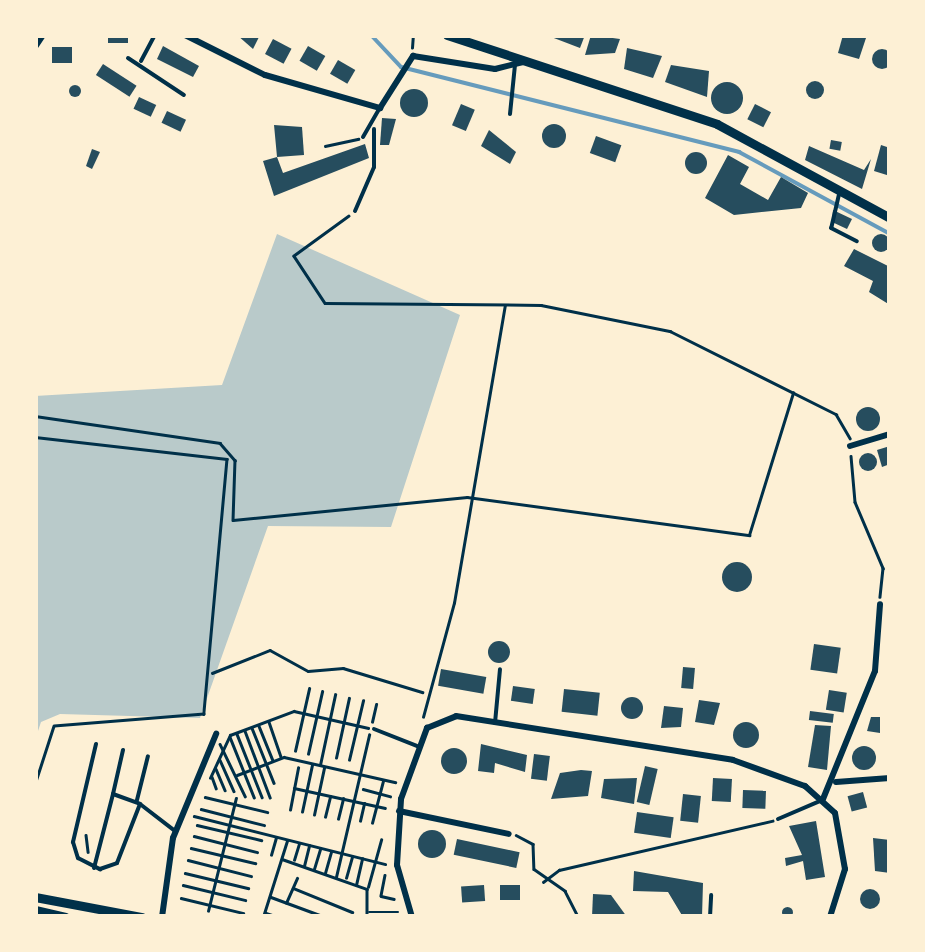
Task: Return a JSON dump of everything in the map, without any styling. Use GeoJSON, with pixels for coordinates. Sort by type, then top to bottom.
{"type":"FeatureCollection","features":[{"type":"Feature","properties":{"kind":"street"},"geometry":{"type":"LineString","coordinates":[[35,47],[44,35]]}},
{"type":"Feature","properties":{"kind":"street"},"geometry":{"type":"LineString","coordinates":[[184,35],[265,75],[380,108],[406,62],[414,56],[519,64]]}},
{"type":"Feature","properties":{"kind":"street"},"geometry":{"type":"LineString","coordinates":[[447,35],[519,64],[727,128],[837,195],[890,218]]}},
{"type":"Feature","properties":{"kind":"street"},"geometry":{"type":"LineString","coordinates":[[850,446],[890,434]]}},
{"type":"Feature","properties":{"kind":"street"},"geometry":{"type":"LineString","coordinates":[[823,799],[836,782],[882,646],[880,604]]}},
{"type":"Feature","properties":{"kind":"street"},"geometry":{"type":"LineString","coordinates":[[412,917],[397,865],[404,787],[417,746],[428,728],[456,716],[748,763],[823,799],[845,869],[830,917]]}},
{"type":"Feature","properties":{"kind":"street"},"geometry":{"type":"LineString","coordinates":[[162,917],[176,832],[215,738]]}},
{"type":"Feature","properties":{"kind":"street"},"geometry":{"type":"LineString","coordinates":[[836,782],[890,778]]}},
{"type":"Feature","properties":{"kind":"street"},"geometry":{"type":"LineString","coordinates":[[399,811],[509,834]]}},
{"type":"Feature","properties":{"kind":"street"},"geometry":{"type":"LineString","coordinates":[[35,896],[59,913]]}},
{"type":"Feature","properties":{"kind":"street"},"geometry":{"type":"LineString","coordinates":[[35,910],[142,917]]}},
{"type":"Feature","properties":{"kind":"lane"},"geometry":{"type":"LineString","coordinates":[[141,60],[155,35]]}},
{"type":"Feature","properties":{"kind":"lane"},"geometry":{"type":"LineString","coordinates":[[128,58],[141,60],[156,82],[184,95]]}},
{"type":"Feature","properties":{"kind":"lane"},"geometry":{"type":"LineString","coordinates":[[510,114],[519,64]]}},
{"type":"Feature","properties":{"kind":"lane"},"geometry":{"type":"LineString","coordinates":[[355,211],[374,167],[374,129],[380,108]]}},
{"type":"Feature","properties":{"kind":"lane"},"geometry":{"type":"LineString","coordinates":[[363,137],[374,129]]}},
{"type":"Feature","properties":{"kind":"lane"},"geometry":{"type":"LineString","coordinates":[[837,195],[831,206],[831,228],[856,241]]}},
{"type":"Feature","properties":{"kind":"lane"},"geometry":{"type":"LineString","coordinates":[[495,722],[500,668]]}},
{"type":"Feature","properties":{"kind":"lane"},"geometry":{"type":"LineString","coordinates":[[372,729],[417,746]]}},
{"type":"Feature","properties":{"kind":"lane"},"geometry":{"type":"LineString","coordinates":[[94,868],[74,842],[96,744]]}},
{"type":"Feature","properties":{"kind":"lane"},"geometry":{"type":"LineString","coordinates":[[94,868],[124,750]]}},
{"type":"Feature","properties":{"kind":"lane"},"geometry":{"type":"LineString","coordinates":[[94,868],[121,858],[148,756]]}},
{"type":"Feature","properties":{"kind":"lane"},"geometry":{"type":"LineString","coordinates":[[112,794],[138,802],[176,832]]}},
{"type":"Feature","properties":{"kind":"lane"},"geometry":{"type":"LineString","coordinates":[[778,820],[823,799]]}},
{"type":"Feature","properties":{"kind":"lane"},"geometry":{"type":"LineString","coordinates":[[710,895],[710,917]]}},
{"type":"Feature","properties":{"kind":"path"},"geometry":{"type":"LineString","coordinates":[[413,35],[414,56]]}},
{"type":"Feature","properties":{"kind":"path"},"geometry":{"type":"LineString","coordinates":[[325,146],[363,137]]}},
{"type":"Feature","properties":{"kind":"path"},"geometry":{"type":"LineString","coordinates":[[355,211],[294,256],[325,303],[541,305],[670,331],[836,414],[850,446],[855,502],[883,568],[880,604]]}},
{"type":"Feature","properties":{"kind":"path"},"geometry":{"type":"LineString","coordinates":[[428,728],[424,693],[454,603],[468,498],[506,304]]}},
{"type":"Feature","properties":{"kind":"path"},"geometry":{"type":"LineString","coordinates":[[35,416],[220,444],[235,460],[233,520],[468,498],[749,535],[793,392]]}},
{"type":"Feature","properties":{"kind":"path"},"geometry":{"type":"LineString","coordinates":[[35,438],[227,459],[210,674],[199,718],[54,726],[35,785]]}},
{"type":"Feature","properties":{"kind":"path"},"geometry":{"type":"LineString","coordinates":[[210,674],[270,650],[308,671],[344,668],[424,693]]}},
{"type":"Feature","properties":{"kind":"path"},"geometry":{"type":"LineString","coordinates":[[295,751],[308,689]]}},
{"type":"Feature","properties":{"kind":"path"},"geometry":{"type":"LineString","coordinates":[[308,754],[322,692]]}},
{"type":"Feature","properties":{"kind":"path"},"geometry":{"type":"LineString","coordinates":[[314,815],[336,695]]}},
{"type":"Feature","properties":{"kind":"path"},"geometry":{"type":"LineString","coordinates":[[336,758],[349,698]]}},
{"type":"Feature","properties":{"kind":"path"},"geometry":{"type":"LineString","coordinates":[[349,760],[363,701]]}},
{"type":"Feature","properties":{"kind":"path"},"geometry":{"type":"LineString","coordinates":[[336,877],[376,704]]}},
{"type":"Feature","properties":{"kind":"path"},"geometry":{"type":"LineString","coordinates":[[216,788],[210,777],[230,735],[237,732],[303,714],[372,729]]}},
{"type":"Feature","properties":{"kind":"path"},"geometry":{"type":"LineString","coordinates":[[268,721],[282,758]]}},
{"type":"Feature","properties":{"kind":"path"},"geometry":{"type":"LineString","coordinates":[[258,725],[274,761]]}},
{"type":"Feature","properties":{"kind":"path"},"geometry":{"type":"LineString","coordinates":[[252,727],[274,784]]}},
{"type":"Feature","properties":{"kind":"path"},"geometry":{"type":"LineString","coordinates":[[244,730],[270,797]]}},
{"type":"Feature","properties":{"kind":"path"},"geometry":{"type":"LineString","coordinates":[[237,732],[262,797]]}},
{"type":"Feature","properties":{"kind":"path"},"geometry":{"type":"LineString","coordinates":[[230,735],[254,797]]}},
{"type":"Feature","properties":{"kind":"path"},"geometry":{"type":"LineString","coordinates":[[215,738],[225,746],[245,796]]}},
{"type":"Feature","properties":{"kind":"path"},"geometry":{"type":"LineString","coordinates":[[237,775],[282,758],[404,787]]}},
{"type":"Feature","properties":{"kind":"path"},"geometry":{"type":"LineString","coordinates":[[219,759],[234,791]]}},
{"type":"Feature","properties":{"kind":"path"},"geometry":{"type":"LineString","coordinates":[[302,812],[312,764]]}},
{"type":"Feature","properties":{"kind":"path"},"geometry":{"type":"LineString","coordinates":[[214,768],[225,790]]}},
{"type":"Feature","properties":{"kind":"path"},"geometry":{"type":"LineString","coordinates":[[290,810],[298,768]]}},
{"type":"Feature","properties":{"kind":"path"},"geometry":{"type":"LineString","coordinates":[[383,821],[373,821],[384,780]]}},
{"type":"Feature","properties":{"kind":"path"},"geometry":{"type":"LineString","coordinates":[[294,788],[385,808]]}},
{"type":"Feature","properties":{"kind":"path"},"geometry":{"type":"LineString","coordinates":[[363,789],[390,796]]}},
{"type":"Feature","properties":{"kind":"path"},"geometry":{"type":"LineString","coordinates":[[325,817],[330,795]]}},
{"type":"Feature","properties":{"kind":"path"},"geometry":{"type":"LineString","coordinates":[[205,797],[267,812]]}},
{"type":"Feature","properties":{"kind":"path"},"geometry":{"type":"LineString","coordinates":[[208,911],[236,798]]}},
{"type":"Feature","properties":{"kind":"path"},"geometry":{"type":"LineString","coordinates":[[338,819],[343,798]]}},
{"type":"Feature","properties":{"kind":"path"},"geometry":{"type":"LineString","coordinates":[[360,821],[364,802]]}},
{"type":"Feature","properties":{"kind":"path"},"geometry":{"type":"LineString","coordinates":[[200,809],[264,825]]}},
{"type":"Feature","properties":{"kind":"path"},"geometry":{"type":"LineString","coordinates":[[184,813],[397,865]]}},
{"type":"Feature","properties":{"kind":"path"},"geometry":{"type":"LineString","coordinates":[[543,882],[778,820]]}},
{"type":"Feature","properties":{"kind":"path"},"geometry":{"type":"LineString","coordinates":[[198,825],[260,840]]}},
{"type":"Feature","properties":{"kind":"path"},"geometry":{"type":"LineString","coordinates":[[509,834],[533,844],[543,882]]}},
{"type":"Feature","properties":{"kind":"path"},"geometry":{"type":"LineString","coordinates":[[194,836],[257,852]]}},
{"type":"Feature","properties":{"kind":"path"},"geometry":{"type":"LineString","coordinates":[[272,855],[277,837]]}},
{"type":"Feature","properties":{"kind":"path"},"geometry":{"type":"LineString","coordinates":[[278,917],[264,914],[288,839]]}},
{"type":"Feature","properties":{"kind":"path"},"geometry":{"type":"LineString","coordinates":[[381,840],[368,892],[367,915],[398,912]]}},
{"type":"Feature","properties":{"kind":"path"},"geometry":{"type":"LineString","coordinates":[[294,863],[300,842]]}},
{"type":"Feature","properties":{"kind":"path"},"geometry":{"type":"LineString","coordinates":[[304,866],[310,845]]}},
{"type":"Feature","properties":{"kind":"path"},"geometry":{"type":"LineString","coordinates":[[191,848],[254,864]]}},
{"type":"Feature","properties":{"kind":"path"},"geometry":{"type":"LineString","coordinates":[[314,869],[321,848]]}},
{"type":"Feature","properties":{"kind":"path"},"geometry":{"type":"LineString","coordinates":[[325,873],[331,850]]}},
{"type":"Feature","properties":{"kind":"path"},"geometry":{"type":"LineString","coordinates":[[346,881],[352,856]]}},
{"type":"Feature","properties":{"kind":"path"},"geometry":{"type":"LineString","coordinates":[[356,885],[363,858]]}},
{"type":"Feature","properties":{"kind":"path"},"geometry":{"type":"LineString","coordinates":[[282,859],[394,900]]}},
{"type":"Feature","properties":{"kind":"path"},"geometry":{"type":"LineString","coordinates":[[188,860],[251,876]]}},
{"type":"Feature","properties":{"kind":"path"},"geometry":{"type":"LineString","coordinates":[[185,873],[248,888]]}},
{"type":"Feature","properties":{"kind":"path"},"geometry":{"type":"LineString","coordinates":[[380,896],[384,875]]}},
{"type":"Feature","properties":{"kind":"path"},"geometry":{"type":"LineString","coordinates":[[286,903],[297,878]]}},
{"type":"Feature","properties":{"kind":"path"},"geometry":{"type":"LineString","coordinates":[[543,882],[566,892],[578,917]]}},
{"type":"Feature","properties":{"kind":"path"},"geometry":{"type":"LineString","coordinates":[[182,885],[246,900]]}},
{"type":"Feature","properties":{"kind":"path"},"geometry":{"type":"LineString","coordinates":[[292,888],[352,912]]}},
{"type":"Feature","properties":{"kind":"path"},"geometry":{"type":"LineString","coordinates":[[270,897],[325,917]]}},
{"type":"Feature","properties":{"kind":"path"},"geometry":{"type":"LineString","coordinates":[[181,898],[243,913]]}},
{"type":"Feature","properties":{"kind":"shaded area"},"geometry":{"type":"Polygon","coordinates":[[[277,234],[460,315],[391,527],[268,526],[200,718],[60,714],[41,722],[35,740],[35,396],[222,385],[277,234]]]}},
{"type":"Feature","properties":{"kind":"building"},"geometry":{"type":"Polygon","coordinates":[[[108,35],[128,35],[128,43],[108,43],[108,35]]]}},
{"type":"Feature","properties":{"kind":"building"},"geometry":{"type":"Polygon","coordinates":[[[237,35],[260,35],[253,49],[237,35]]]}},
{"type":"Feature","properties":{"kind":"building"},"geometry":{"type":"Polygon","coordinates":[[[546,35],[585,35],[580,48],[546,35]]]}},
{"type":"Feature","properties":{"kind":"building"},"geometry":{"type":"Polygon","coordinates":[[[591,35],[620,39],[615,53],[585,55],[591,35]]]}},
{"type":"Feature","properties":{"kind":"building"},"geometry":{"type":"Polygon","coordinates":[[[843,35],[867,35],[859,59],[838,53],[843,35]]]}},
{"type":"Feature","properties":{"kind":"building"},"geometry":{"type":"Polygon","coordinates":[[[273,39],[292,49],[284,64],[265,54],[273,39]]]}},
{"type":"Feature","properties":{"kind":"building"},"geometry":{"type":"Polygon","coordinates":[[[163,46],[199,66],[193,77],[157,59],[163,46]]]}},
{"type":"Feature","properties":{"kind":"building"},"geometry":{"type":"Polygon","coordinates":[[[308,46],[325,56],[317,71],[300,61],[308,46]]]}},
{"type":"Feature","properties":{"kind":"building"},"geometry":{"type":"Polygon","coordinates":[[[52,47],[72,47],[72,63],[52,63],[52,47]]]}},
{"type":"Feature","properties":{"kind":"building"},"geometry":{"type":"Polygon","coordinates":[[[627,48],[662,56],[653,78],[624,69],[627,48]]]}},
{"type":"Feature","properties":{"kind":"building"},"geometry":{"type":"Polygon","coordinates":[[[878,49],[886,49],[892,59],[886,69],[878,69],[872,63],[872,55],[878,49]]]}},
{"type":"Feature","properties":{"kind":"building"},"geometry":{"type":"Polygon","coordinates":[[[338,60],[355,70],[347,84],[330,74],[338,60]]]}},
{"type":"Feature","properties":{"kind":"building"},"geometry":{"type":"Polygon","coordinates":[[[103,64],[137,86],[129,97],[96,75],[103,64]]]}},
{"type":"Feature","properties":{"kind":"building"},"geometry":{"type":"Polygon","coordinates":[[[671,65],[709,71],[707,97],[665,82],[671,65]]]}},
{"type":"Feature","properties":{"kind":"building"},"geometry":{"type":"Polygon","coordinates":[[[815,81],[824,90],[815,99],[806,90],[815,81]]]}},
{"type":"Feature","properties":{"kind":"building"},"geometry":{"type":"Polygon","coordinates":[[[727,82],[738,87],[743,98],[738,109],[727,114],[716,109],[711,98],[716,87],[727,82]]]}},
{"type":"Feature","properties":{"kind":"building"},"geometry":{"type":"Polygon","coordinates":[[[75,85],[81,91],[75,97],[69,91],[75,85]]]}},
{"type":"Feature","properties":{"kind":"building"},"geometry":{"type":"Polygon","coordinates":[[[414,89],[424,93],[428,103],[424,113],[414,117],[404,113],[400,103],[404,93],[414,89]]]}},
{"type":"Feature","properties":{"kind":"building"},"geometry":{"type":"Polygon","coordinates":[[[139,97],[156,105],[151,117],[134,109],[139,97]]]}},
{"type":"Feature","properties":{"kind":"building"},"geometry":{"type":"Polygon","coordinates":[[[461,104],[475,110],[466,131],[452,125],[461,104]]]}},
{"type":"Feature","properties":{"kind":"building"},"geometry":{"type":"Polygon","coordinates":[[[755,104],[771,112],[763,127],[747,119],[755,104]]]}},
{"type":"Feature","properties":{"kind":"building"},"geometry":{"type":"Polygon","coordinates":[[[167,111],[186,120],[181,132],[162,123],[167,111]]]}},
{"type":"Feature","properties":{"kind":"building"},"geometry":{"type":"Polygon","coordinates":[[[382,118],[396,119],[389,145],[380,145],[382,118]]]}},
{"type":"Feature","properties":{"kind":"building"},"geometry":{"type":"Polygon","coordinates":[[[554,124],[566,136],[554,148],[542,136],[554,124]]]}},
{"type":"Feature","properties":{"kind":"building"},"geometry":{"type":"Polygon","coordinates":[[[274,125],[302,127],[304,155],[277,157],[274,125]]]}},
{"type":"Feature","properties":{"kind":"building"},"geometry":{"type":"Polygon","coordinates":[[[489,130],[516,152],[510,164],[481,146],[489,130]]]}},
{"type":"Feature","properties":{"kind":"building"},"geometry":{"type":"Polygon","coordinates":[[[596,136],[621,145],[615,162],[590,153],[596,136]]]}},
{"type":"Feature","properties":{"kind":"building"},"geometry":{"type":"Polygon","coordinates":[[[831,140],[842,142],[840,151],[829,149],[831,140]]]}},
{"type":"Feature","properties":{"kind":"building"},"geometry":{"type":"Polygon","coordinates":[[[365,144],[369,158],[274,196],[263,161],[277,157],[283,173],[365,144]]]}},
{"type":"Feature","properties":{"kind":"building"},"geometry":{"type":"Polygon","coordinates":[[[881,145],[890,148],[890,176],[874,171],[881,145]]]}},
{"type":"Feature","properties":{"kind":"building"},"geometry":{"type":"Polygon","coordinates":[[[809,146],[864,170],[871,159],[862,189],[805,160],[809,146]]]}},
{"type":"Feature","properties":{"kind":"building"},"geometry":{"type":"Polygon","coordinates":[[[92,149],[100,152],[92,169],[86,166],[92,149]]]}},
{"type":"Feature","properties":{"kind":"building"},"geometry":{"type":"Polygon","coordinates":[[[696,152],[704,155],[704,171],[696,174],[688,171],[685,163],[688,155],[696,152]]]}},
{"type":"Feature","properties":{"kind":"building"},"geometry":{"type":"Polygon","coordinates":[[[728,155],[749,167],[740,184],[768,200],[781,177],[808,193],[801,208],[734,215],[705,198],[728,155]]]}},
{"type":"Feature","properties":{"kind":"building"},"geometry":{"type":"Polygon","coordinates":[[[833,210],[852,219],[847,229],[832,222],[833,210]]]}},
{"type":"Feature","properties":{"kind":"building"},"geometry":{"type":"Polygon","coordinates":[[[881,234],[888,236],[888,250],[881,252],[874,250],[872,243],[874,236],[881,234]]]}},
{"type":"Feature","properties":{"kind":"building"},"geometry":{"type":"Polygon","coordinates":[[[854,249],[890,267],[890,305],[869,292],[873,281],[844,266],[854,249]]]}},
{"type":"Feature","properties":{"kind":"building"},"geometry":{"type":"Polygon","coordinates":[[[868,407],[877,410],[877,428],[868,431],[859,428],[856,419],[859,410],[868,407]]]}},
{"type":"Feature","properties":{"kind":"building"},"geometry":{"type":"Polygon","coordinates":[[[890,446],[890,464],[882,467],[877,450],[890,446]]]}},
{"type":"Feature","properties":{"kind":"building"},"geometry":{"type":"Polygon","coordinates":[[[868,453],[877,462],[868,471],[859,462],[868,453]]]}},
{"type":"Feature","properties":{"kind":"building"},"geometry":{"type":"Polygon","coordinates":[[[737,562],[748,566],[752,577],[748,588],[737,592],[726,588],[722,577],[726,566],[737,562]]]}},
{"type":"Feature","properties":{"kind":"building"},"geometry":{"type":"Polygon","coordinates":[[[499,641],[507,644],[507,660],[499,663],[491,660],[488,652],[491,644],[499,641]]]}},
{"type":"Feature","properties":{"kind":"building"},"geometry":{"type":"Polygon","coordinates":[[[814,644],[841,648],[837,674],[810,670],[814,644]]]}},
{"type":"Feature","properties":{"kind":"building"},"geometry":{"type":"Polygon","coordinates":[[[683,667],[695,668],[693,689],[681,688],[683,667]]]}},
{"type":"Feature","properties":{"kind":"building"},"geometry":{"type":"Polygon","coordinates":[[[441,669],[486,677],[483,694],[438,686],[441,669]]]}},
{"type":"Feature","properties":{"kind":"building"},"geometry":{"type":"Polygon","coordinates":[[[513,686],[535,689],[533,704],[511,701],[513,686]]]}},
{"type":"Feature","properties":{"kind":"building"},"geometry":{"type":"Polygon","coordinates":[[[564,689],[600,693],[597,716],[562,712],[564,689]]]}},
{"type":"Feature","properties":{"kind":"building"},"geometry":{"type":"Polygon","coordinates":[[[829,690],[847,693],[844,713],[826,710],[829,690]]]}},
{"type":"Feature","properties":{"kind":"building"},"geometry":{"type":"Polygon","coordinates":[[[628,697],[636,697],[643,708],[636,719],[628,719],[621,712],[621,704],[628,697]]]}},
{"type":"Feature","properties":{"kind":"building"},"geometry":{"type":"Polygon","coordinates":[[[699,700],[720,703],[714,725],[695,722],[699,700]]]}},
{"type":"Feature","properties":{"kind":"building"},"geometry":{"type":"Polygon","coordinates":[[[664,706],[683,708],[681,727],[661,728],[664,706]]]}},
{"type":"Feature","properties":{"kind":"building"},"geometry":{"type":"Polygon","coordinates":[[[810,711],[834,714],[833,723],[809,720],[810,711]]]}},
{"type":"Feature","properties":{"kind":"building"},"geometry":{"type":"Polygon","coordinates":[[[871,717],[880,717],[880,733],[867,731],[871,717]]]}},
{"type":"Feature","properties":{"kind":"building"},"geometry":{"type":"Polygon","coordinates":[[[746,722],[755,726],[759,735],[755,744],[746,748],[737,744],[733,735],[737,726],[746,722]]]}},
{"type":"Feature","properties":{"kind":"building"},"geometry":{"type":"Polygon","coordinates":[[[815,725],[831,726],[827,770],[808,767],[815,725]]]}},
{"type":"Feature","properties":{"kind":"building"},"geometry":{"type":"Polygon","coordinates":[[[481,744],[527,755],[525,772],[495,763],[494,773],[478,771],[481,744]]]}},
{"type":"Feature","properties":{"kind":"building"},"geometry":{"type":"Polygon","coordinates":[[[864,746],[876,758],[864,770],[852,758],[864,746]]]}},
{"type":"Feature","properties":{"kind":"building"},"geometry":{"type":"Polygon","coordinates":[[[454,748],[463,752],[467,761],[463,770],[454,774],[445,770],[441,761],[445,752],[454,748]]]}},
{"type":"Feature","properties":{"kind":"building"},"geometry":{"type":"Polygon","coordinates":[[[534,754],[550,756],[547,781],[531,779],[534,754]]]}},
{"type":"Feature","properties":{"kind":"building"},"geometry":{"type":"Polygon","coordinates":[[[645,766],[658,769],[649,805],[637,802],[645,766]]]}},
{"type":"Feature","properties":{"kind":"building"},"geometry":{"type":"Polygon","coordinates":[[[592,771],[588,796],[551,799],[560,773],[592,771]]]}},
{"type":"Feature","properties":{"kind":"building"},"geometry":{"type":"Polygon","coordinates":[[[637,778],[634,804],[601,798],[604,779],[637,778]]]}},
{"type":"Feature","properties":{"kind":"building"},"geometry":{"type":"Polygon","coordinates":[[[713,778],[732,779],[731,802],[712,801],[713,778]]]}},
{"type":"Feature","properties":{"kind":"building"},"geometry":{"type":"Polygon","coordinates":[[[743,790],[766,791],[765,809],[742,808],[743,790]]]}},
{"type":"Feature","properties":{"kind":"building"},"geometry":{"type":"Polygon","coordinates":[[[863,792],[867,807],[852,812],[848,796],[863,792]]]}},
{"type":"Feature","properties":{"kind":"building"},"geometry":{"type":"Polygon","coordinates":[[[683,794],[701,796],[698,823],[680,821],[683,794]]]}},
{"type":"Feature","properties":{"kind":"building"},"geometry":{"type":"Polygon","coordinates":[[[637,812],[674,817],[671,838],[634,833],[637,812]]]}},
{"type":"Feature","properties":{"kind":"building"},"geometry":{"type":"Polygon","coordinates":[[[816,821],[825,877],[806,880],[803,861],[786,866],[785,858],[802,855],[789,826],[816,821]]]}},
{"type":"Feature","properties":{"kind":"building"},"geometry":{"type":"Polygon","coordinates":[[[432,830],[442,834],[446,844],[442,854],[432,858],[422,854],[418,844],[422,834],[432,830]]]}},
{"type":"Feature","properties":{"kind":"building"},"geometry":{"type":"Polygon","coordinates":[[[873,838],[890,840],[890,873],[875,871],[873,838]]]}},
{"type":"Feature","properties":{"kind":"building"},"geometry":{"type":"Polygon","coordinates":[[[457,839],[520,852],[516,868],[454,855],[457,839]]]}},
{"type":"Feature","properties":{"kind":"building"},"geometry":{"type":"Polygon","coordinates":[[[634,871],[703,883],[702,917],[683,917],[668,892],[633,891],[634,871]]]}},
{"type":"Feature","properties":{"kind":"building"},"geometry":{"type":"Polygon","coordinates":[[[484,885],[485,901],[462,903],[461,887],[484,885]]]}},
{"type":"Feature","properties":{"kind":"building"},"geometry":{"type":"Polygon","coordinates":[[[500,885],[520,885],[520,900],[500,900],[500,885]]]}},
{"type":"Feature","properties":{"kind":"building"},"geometry":{"type":"Polygon","coordinates":[[[870,889],[880,899],[870,909],[860,899],[870,889]]]}},
{"type":"Feature","properties":{"kind":"building"},"geometry":{"type":"Polygon","coordinates":[[[593,894],[611,895],[627,917],[592,917],[593,894]]]}},
{"type":"Feature","properties":{"kind":"building"},"geometry":{"type":"Polygon","coordinates":[[[787,906],[793,912],[787,918],[781,912],[787,906]]]}},
{"type":"Feature","properties":{"kind":"waterway"},"geometry":{"type":"LineString","coordinates":[[371,35],[401,67],[739,152],[890,234]]}}]}
